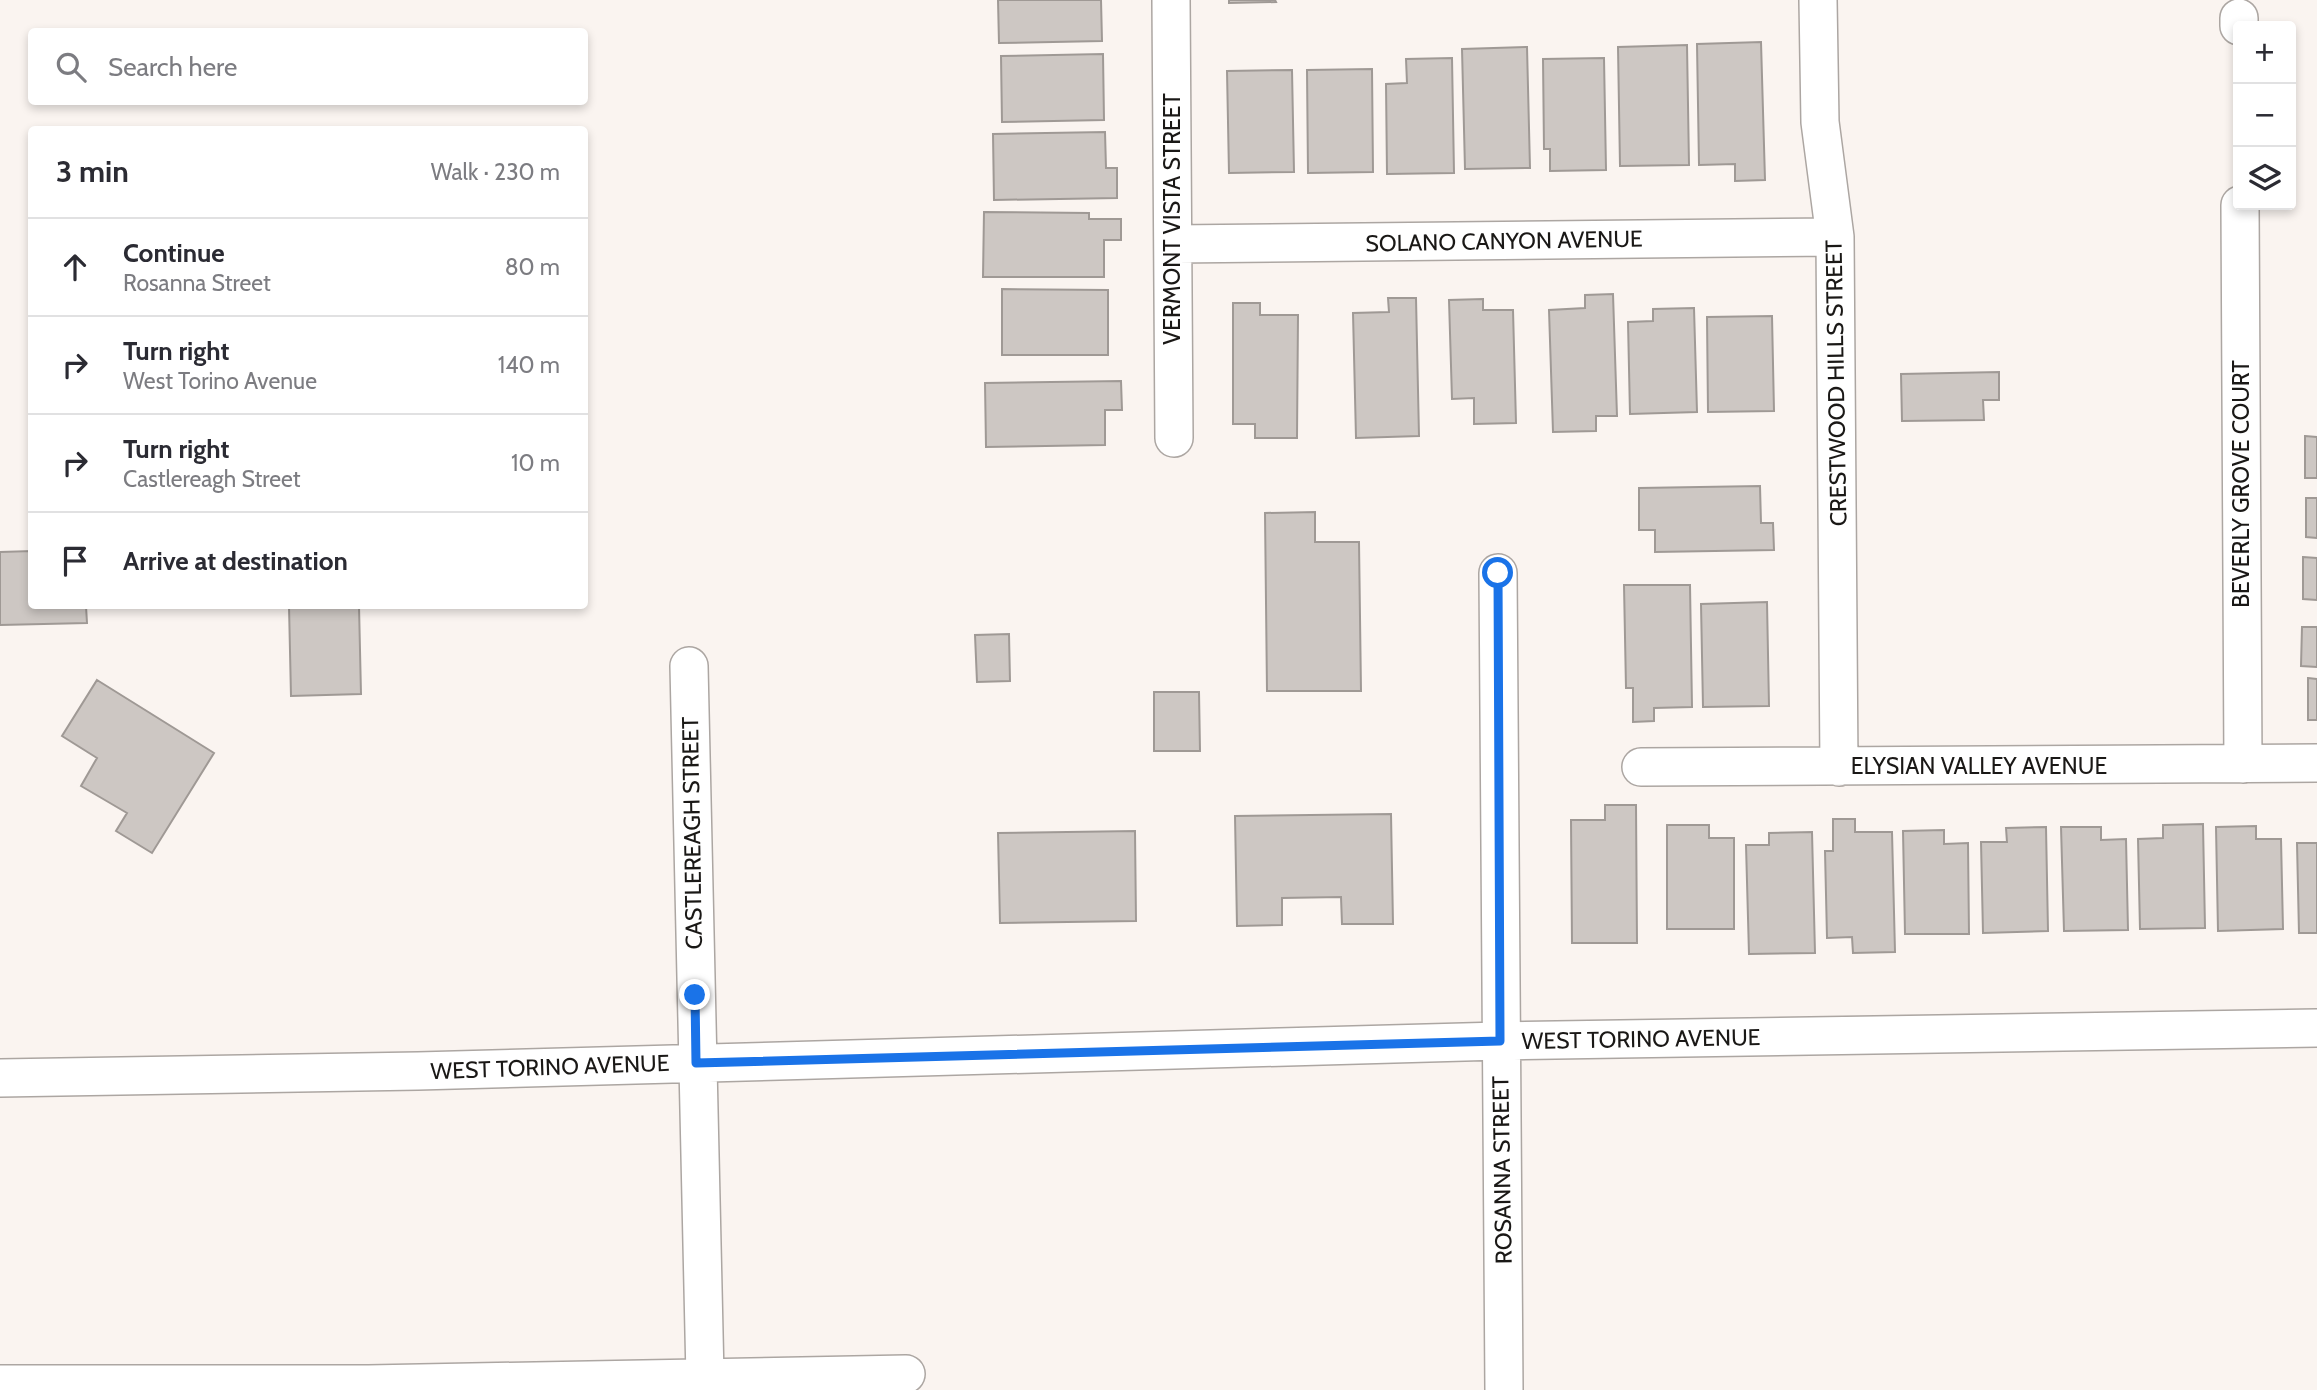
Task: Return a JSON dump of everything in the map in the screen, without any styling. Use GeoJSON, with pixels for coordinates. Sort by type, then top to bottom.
{"type":"FeatureCollection","features":[{"type":"Feature","properties":{"kind":"street","name":"VERMONT VISTA STREET"},"geometry":{"type":"LineString","coordinates":[[1171,0],[1174,438]]}},
{"type":"Feature","properties":{"kind":"street","name":"CRESTWOOD HILLS STREET"},"geometry":{"type":"LineString","coordinates":[[1818,0],[1820,121],[1835,237],[1839,766]]}},
{"type":"Feature","properties":{"kind":"street","name":"BEVERLY GROVE COURT"},"geometry":{"type":"LineString","coordinates":[[2240,210],[2243,764]]}},
{"type":"Feature","properties":{"kind":"street","name":"SOLANO CANYON AVENUE"},"geometry":{"type":"LineString","coordinates":[[1173,244],[1835,237]]}},
{"type":"Feature","properties":{"kind":"street","name":"ROSANNA STREET"},"geometry":{"type":"LineString","coordinates":[[1498,573],[1504,1390]]}},
{"type":"Feature","properties":{"kind":"street","name":"CASTLEREAGH STREET"},"geometry":{"type":"LineString","coordinates":[[689,666],[705,1377]]}},
{"type":"Feature","properties":{"kind":"street","name":"ELYSIAN VALLEY AVENUE"},"geometry":{"type":"LineString","coordinates":[[1642,767],[2317,764]]}},
{"type":"Feature","properties":{"kind":"street","name":"WEST TORINO AVENUE"},"geometry":{"type":"LineString","coordinates":[[0,1078],[696,1063],[1500,1041],[2317,1028]]}},
{"type":"Feature","properties":{"kind":"street"},"geometry":{"type":"LineString","coordinates":[[0,1384],[227,1387],[906,1374]]}},
{"type":"Feature","properties":{"kind":"building"},"geometry":{"type":"Polygon","coordinates":[[[998,0],[1101,0],[1102,41],[999,43],[998,0]]]}},
{"type":"Feature","properties":{"kind":"building"},"geometry":{"type":"Polygon","coordinates":[[[1229,0],[1275,0],[1276,2],[1229,3],[1229,0]]]}},
{"type":"Feature","properties":{"kind":"building"},"geometry":{"type":"Polygon","coordinates":[[[1761,42],[1765,180],[1735,181],[1735,164],[1699,165],[1697,44],[1761,42]]]}},
{"type":"Feature","properties":{"kind":"building"},"geometry":{"type":"Polygon","coordinates":[[[1687,45],[1689,165],[1620,166],[1618,47],[1687,45]]]}},
{"type":"Feature","properties":{"kind":"building"},"geometry":{"type":"Polygon","coordinates":[[[1527,47],[1530,168],[1465,169],[1462,49],[1527,47]]]}},
{"type":"Feature","properties":{"kind":"building"},"geometry":{"type":"Polygon","coordinates":[[[1103,54],[1104,120],[1002,122],[1001,56],[1103,54]]]}},
{"type":"Feature","properties":{"kind":"building"},"geometry":{"type":"Polygon","coordinates":[[[1452,58],[1454,173],[1387,174],[1386,84],[1407,83],[1406,59],[1452,58]]]}},
{"type":"Feature","properties":{"kind":"building"},"geometry":{"type":"Polygon","coordinates":[[[1604,58],[1606,170],[1550,171],[1550,149],[1544,149],[1543,59],[1604,58]]]}},
{"type":"Feature","properties":{"kind":"building"},"geometry":{"type":"Polygon","coordinates":[[[1372,69],[1373,172],[1308,173],[1307,70],[1372,69]]]}},
{"type":"Feature","properties":{"kind":"building"},"geometry":{"type":"Polygon","coordinates":[[[1292,70],[1294,172],[1229,173],[1227,71],[1292,70]]]}},
{"type":"Feature","properties":{"kind":"building"},"geometry":{"type":"Polygon","coordinates":[[[1105,132],[1106,168],[1117,168],[1117,198],[994,200],[993,134],[1105,132]]]}},
{"type":"Feature","properties":{"kind":"building"},"geometry":{"type":"Polygon","coordinates":[[[984,212],[1089,213],[1089,219],[1121,219],[1121,240],[1104,240],[1104,277],[983,277],[984,212]]]}},
{"type":"Feature","properties":{"kind":"building"},"geometry":{"type":"Polygon","coordinates":[[[1002,289],[1108,290],[1108,355],[1002,355],[1002,289]]]}},
{"type":"Feature","properties":{"kind":"building"},"geometry":{"type":"Polygon","coordinates":[[[1613,294],[1617,416],[1596,416],[1596,431],[1553,432],[1549,310],[1585,308],[1585,295],[1613,294]]]}},
{"type":"Feature","properties":{"kind":"building"},"geometry":{"type":"Polygon","coordinates":[[[1388,298],[1416,298],[1419,436],[1356,438],[1353,313],[1389,312],[1388,298]]]}},
{"type":"Feature","properties":{"kind":"building"},"geometry":{"type":"Polygon","coordinates":[[[1483,299],[1483,310],[1513,310],[1516,423],[1474,424],[1474,398],[1452,399],[1449,300],[1483,299]]]}},
{"type":"Feature","properties":{"kind":"building"},"geometry":{"type":"Polygon","coordinates":[[[1233,303],[1260,303],[1260,315],[1298,315],[1297,438],[1255,438],[1255,424],[1233,424],[1233,303]]]}},
{"type":"Feature","properties":{"kind":"building"},"geometry":{"type":"Polygon","coordinates":[[[1694,308],[1697,412],[1630,414],[1628,322],[1653,321],[1653,309],[1694,308]]]}},
{"type":"Feature","properties":{"kind":"building"},"geometry":{"type":"Polygon","coordinates":[[[1772,316],[1774,411],[1708,412],[1707,317],[1772,316]]]}},
{"type":"Feature","properties":{"kind":"building"},"geometry":{"type":"Polygon","coordinates":[[[1999,372],[1999,400],[1983,400],[1984,420],[1902,421],[1901,374],[1999,372]]]}},
{"type":"Feature","properties":{"kind":"building"},"geometry":{"type":"Polygon","coordinates":[[[1121,381],[1122,410],[1105,410],[1105,445],[986,447],[985,383],[1121,381]]]}},
{"type":"Feature","properties":{"kind":"building"},"geometry":{"type":"Polygon","coordinates":[[[2305,436],[2317,437],[2317,478],[2305,478],[2305,436]]]}},
{"type":"Feature","properties":{"kind":"building"},"geometry":{"type":"Polygon","coordinates":[[[1760,486],[1761,523],[1773,523],[1774,550],[1655,552],[1655,530],[1639,530],[1639,488],[1760,486]]]}},
{"type":"Feature","properties":{"kind":"building"},"geometry":{"type":"Polygon","coordinates":[[[2306,498],[2317,498],[2317,538],[2306,537],[2306,498]]]}},
{"type":"Feature","properties":{"kind":"building"},"geometry":{"type":"Polygon","coordinates":[[[1315,512],[1315,542],[1359,542],[1361,691],[1267,691],[1265,513],[1315,512]]]}},
{"type":"Feature","properties":{"kind":"building"},"geometry":{"type":"Polygon","coordinates":[[[28,551],[28,609],[86,609],[87,623],[0,625],[0,552],[28,551]]]}},
{"type":"Feature","properties":{"kind":"building"},"geometry":{"type":"Polygon","coordinates":[[[2303,557],[2317,558],[2317,600],[2303,599],[2303,557]]]}},
{"type":"Feature","properties":{"kind":"building"},"geometry":{"type":"Polygon","coordinates":[[[1624,585],[1690,585],[1692,707],[1654,708],[1654,721],[1633,722],[1633,688],[1626,688],[1624,585]]]}},
{"type":"Feature","properties":{"kind":"building"},"geometry":{"type":"Polygon","coordinates":[[[1767,602],[1769,706],[1703,707],[1701,604],[1767,602]]]}},
{"type":"Feature","properties":{"kind":"building"},"geometry":{"type":"Polygon","coordinates":[[[289,609],[359,609],[361,694],[291,696],[289,609]]]}},
{"type":"Feature","properties":{"kind":"building"},"geometry":{"type":"Polygon","coordinates":[[[2302,627],[2317,627],[2317,667],[2301,666],[2302,627]]]}},
{"type":"Feature","properties":{"kind":"building"},"geometry":{"type":"Polygon","coordinates":[[[1009,634],[1010,681],[977,682],[975,635],[1009,634]]]}},
{"type":"Feature","properties":{"kind":"building"},"geometry":{"type":"Polygon","coordinates":[[[2308,678],[2317,679],[2317,720],[2308,720],[2308,678]]]}},
{"type":"Feature","properties":{"kind":"building"},"geometry":{"type":"Polygon","coordinates":[[[97,680],[214,753],[152,853],[116,831],[127,813],[81,786],[97,758],[62,736],[97,680]]]}},
{"type":"Feature","properties":{"kind":"building"},"geometry":{"type":"Polygon","coordinates":[[[1154,692],[1199,692],[1200,751],[1154,751],[1154,692]]]}},
{"type":"Feature","properties":{"kind":"building"},"geometry":{"type":"Polygon","coordinates":[[[1605,805],[1636,805],[1637,943],[1572,943],[1571,820],[1605,820],[1605,805]]]}},
{"type":"Feature","properties":{"kind":"building"},"geometry":{"type":"Polygon","coordinates":[[[1391,814],[1393,924],[1342,924],[1341,897],[1282,898],[1282,925],[1237,926],[1235,816],[1391,814]]]}},
{"type":"Feature","properties":{"kind":"building"},"geometry":{"type":"Polygon","coordinates":[[[1833,819],[1855,819],[1855,832],[1892,832],[1895,952],[1853,953],[1852,937],[1827,938],[1825,851],[1833,851],[1833,819]]]}},
{"type":"Feature","properties":{"kind":"building"},"geometry":{"type":"Polygon","coordinates":[[[2203,824],[2205,928],[2140,929],[2138,839],[2163,838],[2163,825],[2203,824]]]}},
{"type":"Feature","properties":{"kind":"building"},"geometry":{"type":"Polygon","coordinates":[[[1667,825],[1709,825],[1709,838],[1734,838],[1734,929],[1667,929],[1667,825]]]}},
{"type":"Feature","properties":{"kind":"building"},"geometry":{"type":"Polygon","coordinates":[[[2256,826],[2256,839],[2281,839],[2283,929],[2218,931],[2216,827],[2256,826]]]}},
{"type":"Feature","properties":{"kind":"building"},"geometry":{"type":"Polygon","coordinates":[[[2046,827],[2048,931],[1983,933],[1981,842],[2007,842],[2006,828],[2046,827]]]}},
{"type":"Feature","properties":{"kind":"building"},"geometry":{"type":"Polygon","coordinates":[[[2061,827],[2101,827],[2101,840],[2126,839],[2128,930],[2064,931],[2061,827]]]}},
{"type":"Feature","properties":{"kind":"building"},"geometry":{"type":"Polygon","coordinates":[[[1944,830],[1944,844],[1968,843],[1969,934],[1905,934],[1903,831],[1944,830]]]}},
{"type":"Feature","properties":{"kind":"building"},"geometry":{"type":"Polygon","coordinates":[[[1135,831],[1136,921],[1000,923],[998,833],[1135,831]]]}},
{"type":"Feature","properties":{"kind":"building"},"geometry":{"type":"Polygon","coordinates":[[[1812,832],[1815,953],[1749,954],[1746,845],[1769,845],[1769,833],[1812,832]]]}},
{"type":"Feature","properties":{"kind":"building"},"geometry":{"type":"Polygon","coordinates":[[[2297,843],[2317,843],[2317,933],[2299,933],[2297,843]]]}},
{"type":"Feature","properties":{"kind":"route"},"geometry":{"type":"LineString","coordinates":[[695,995],[696,1063],[1500,1041],[1498,573]]}}]}
